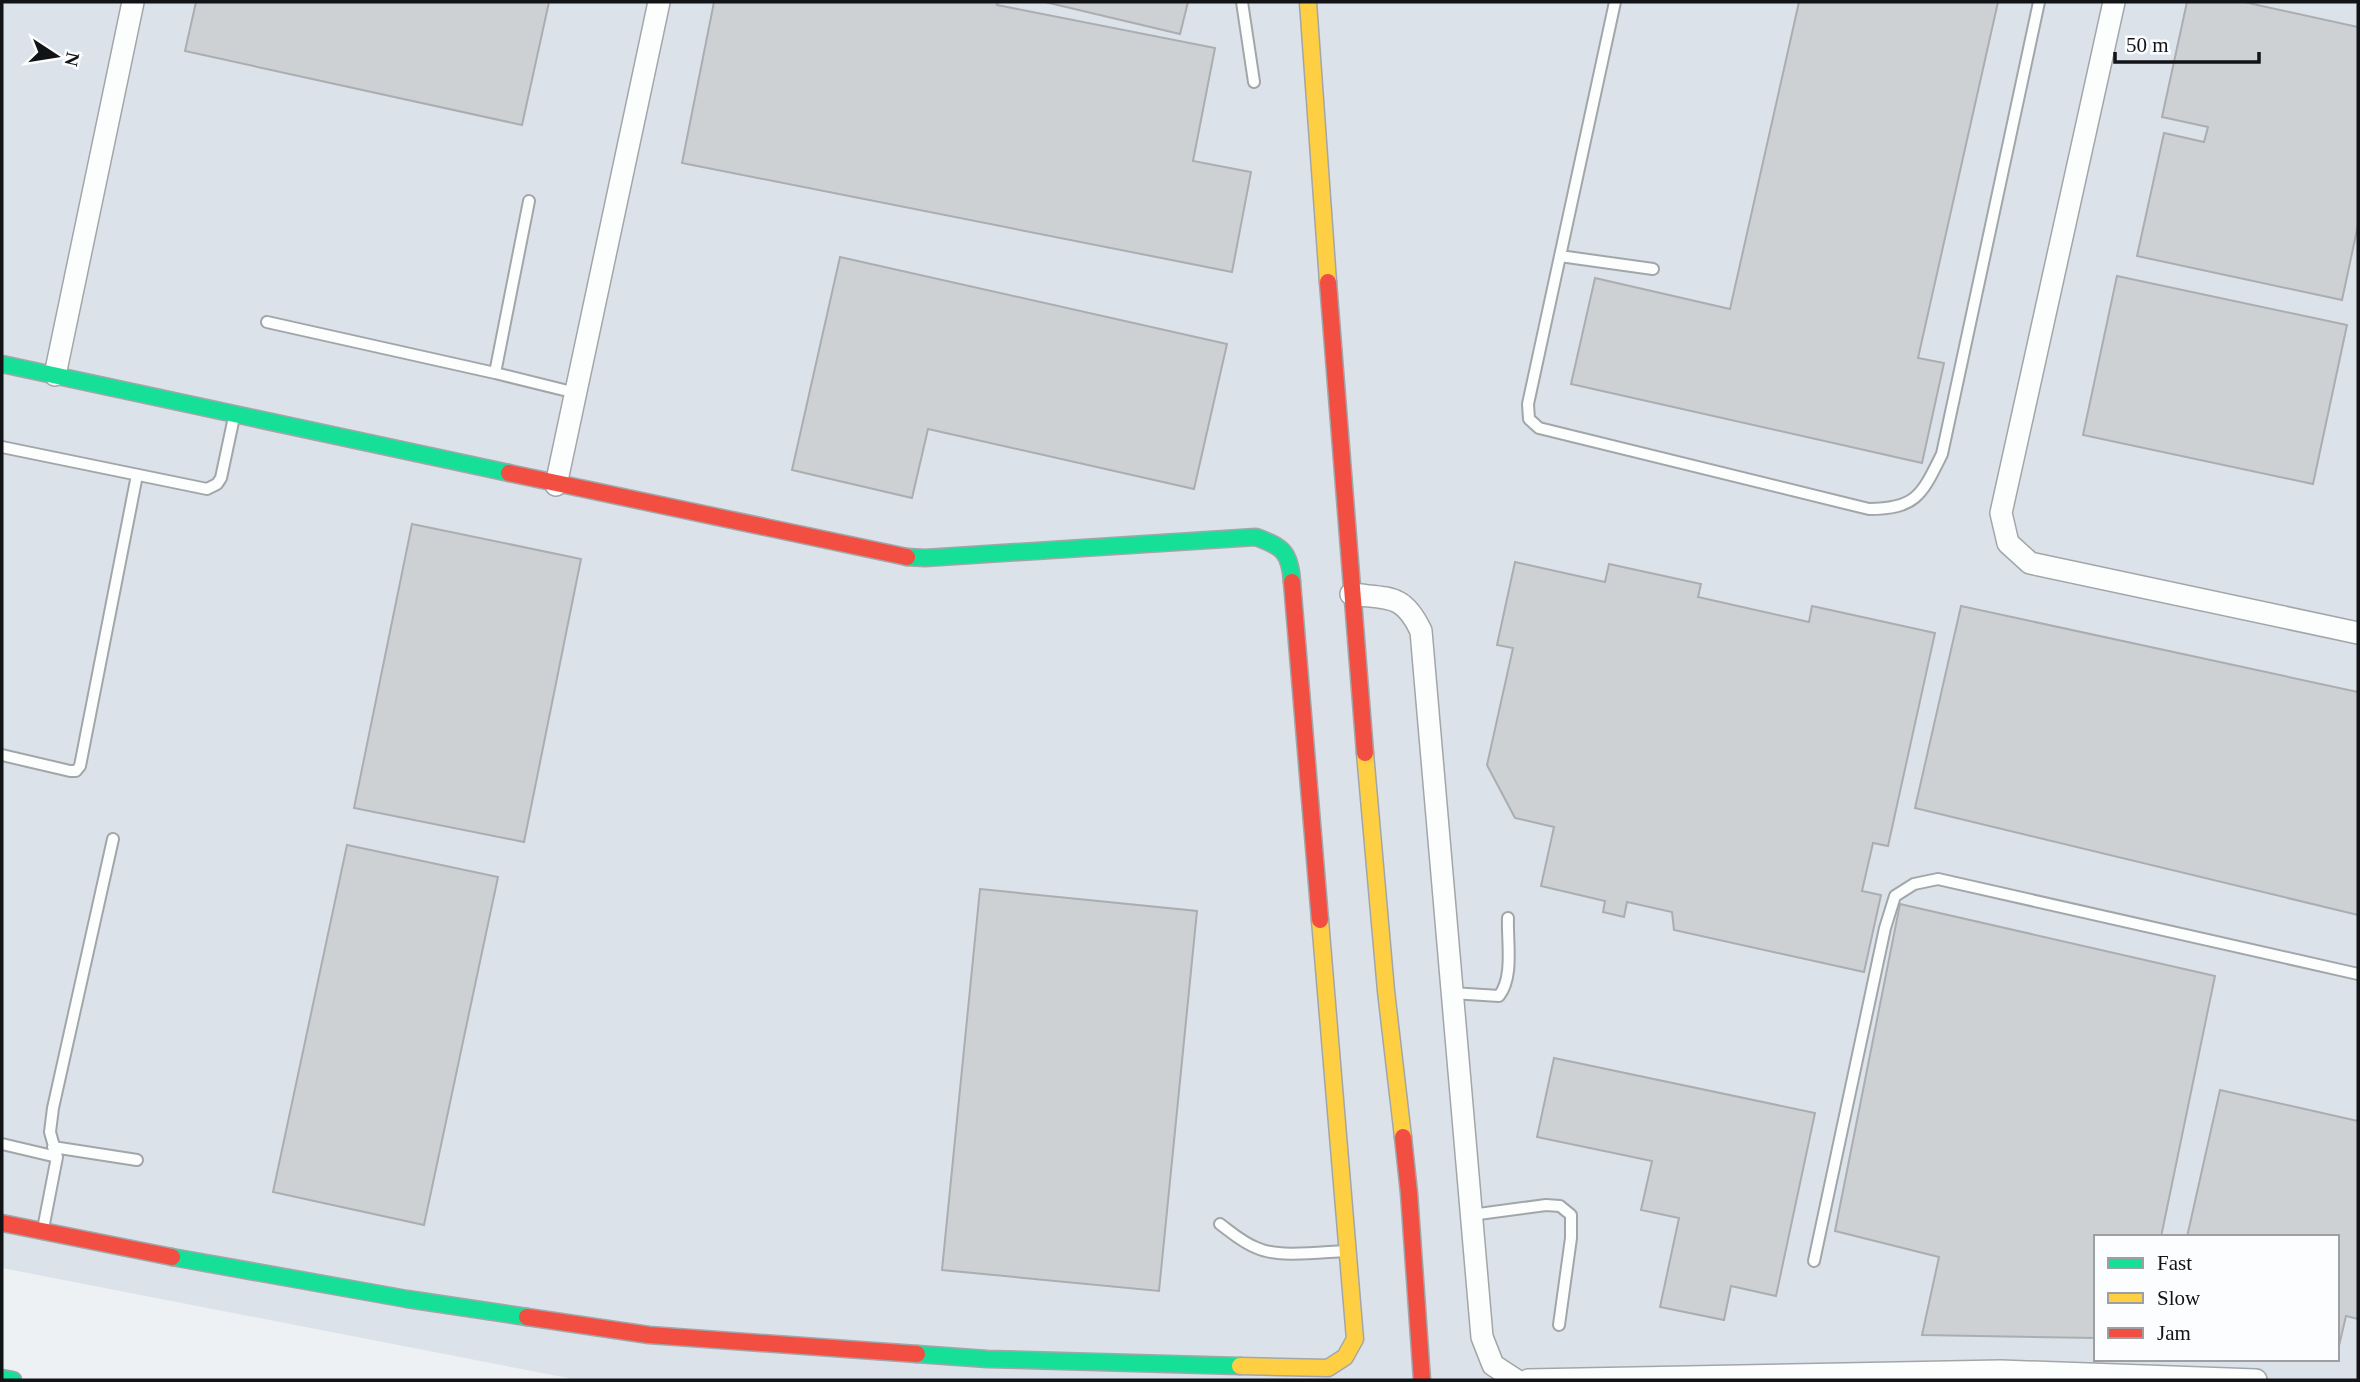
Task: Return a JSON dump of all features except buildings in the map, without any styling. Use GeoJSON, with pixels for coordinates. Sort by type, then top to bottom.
{"type":"FeatureCollection","features":[{"type":"Feature","properties":{"kind":"main road"},"geometry":{"type":"LineString","coordinates":[[1308,2],[1351,594],[1387,991],[1409,1193],[1422,1380]]}},
{"type":"Feature","properties":{"kind":"main road"},"geometry":{"type":"LineString","coordinates":[[2,364],[895,556],[925,558],[1256,537],[1280,546],[1291,564],[1355,1339],[1345,1357],[1328,1368],[987,1359],[649,1335],[407,1299],[154,1254],[2,1223]]}},
{"type":"Feature","properties":{"kind":"main road"},"geometry":{"type":"LineString","coordinates":[[2,1378],[13,1380]]}},
{"type":"Feature","properties":{"kind":"street"},"geometry":{"type":"LineString","coordinates":[[55,375],[133,2]]}},
{"type":"Feature","properties":{"kind":"street"},"geometry":{"type":"LineString","coordinates":[[556,485],[659,2]]}},
{"type":"Feature","properties":{"kind":"street"},"geometry":{"type":"LineString","coordinates":[[2114,2],[2001,513],[2008,543],[2030,563],[2358,633]]}},
{"type":"Feature","properties":{"kind":"street"},"geometry":{"type":"LineString","coordinates":[[1351,594],[1399,600],[1413,612],[1421,631],[1482,1337],[1493,1365],[1516,1380]]}},
{"type":"Feature","properties":{"kind":"street"},"geometry":{"type":"LineString","coordinates":[[1528,1380],[2001,1370],[2256,1380]]}},
{"type":"Feature","properties":{"kind":"lane"},"geometry":{"type":"LineString","coordinates":[[1242,2],[1254,82]]}},
{"type":"Feature","properties":{"kind":"lane"},"geometry":{"type":"LineString","coordinates":[[1615,2],[1528,404],[1530,419],[1539,428],[1869,509],[1893,509],[1913,500],[1927,484],[1942,454],[2039,2]]}},
{"type":"Feature","properties":{"kind":"lane"},"geometry":{"type":"LineString","coordinates":[[495,373],[529,201]]}},
{"type":"Feature","properties":{"kind":"lane"},"geometry":{"type":"LineString","coordinates":[[1560,256],[1653,269]]}},
{"type":"Feature","properties":{"kind":"lane"},"geometry":{"type":"LineString","coordinates":[[267,322],[576,393]]}},
{"type":"Feature","properties":{"kind":"lane"},"geometry":{"type":"LineString","coordinates":[[2,447],[207,489],[217,484],[221,478],[235,414]]}},
{"type":"Feature","properties":{"kind":"lane"},"geometry":{"type":"LineString","coordinates":[[2,755],[70,771],[76,771],[80,766],[137,475]]}},
{"type":"Feature","properties":{"kind":"lane"},"geometry":{"type":"LineString","coordinates":[[43,1231],[55,1152],[50,1132],[53,1108],[113,839]]}},
{"type":"Feature","properties":{"kind":"lane"},"geometry":{"type":"LineString","coordinates":[[1814,1261],[1885,928],[1895,896],[1914,884],[1938,879],[2358,974]]}},
{"type":"Feature","properties":{"kind":"lane"},"geometry":{"type":"LineString","coordinates":[[1452,993],[1499,996],[1506,987],[1508,918]]}},
{"type":"Feature","properties":{"kind":"lane"},"geometry":{"type":"LineString","coordinates":[[2,1144],[137,1160]]}},
{"type":"Feature","properties":{"kind":"lane"},"geometry":{"type":"LineString","coordinates":[[1471,1215],[1546,1205],[1560,1206],[1570,1216],[1571,1238],[1559,1325]]}},
{"type":"Feature","properties":{"kind":"lane"},"geometry":{"type":"LineString","coordinates":[[1220,1224],[1260,1250],[1348,1251]]}},
{"type":"Feature","properties":{"kind":"shaded area"},"geometry":{"type":"Polygon","coordinates":[[[2,2],[2358,2],[2358,1380],[578,1380],[2,1268],[2,2]]]}},
{"type":"Feature","properties":{"kind":"traffic: fast"},"geometry":{"type":"LineString","coordinates":[[2,364],[509,473]]}},
{"type":"Feature","properties":{"kind":"traffic: fast"},"geometry":{"type":"LineString","coordinates":[[907,557],[1256,537],[1273,544],[1283,552],[1287,557],[1292,582]]}},
{"type":"Feature","properties":{"kind":"traffic: fast"},"geometry":{"type":"LineString","coordinates":[[172,1257],[407,1299],[527,1317]]}},
{"type":"Feature","properties":{"kind":"traffic: fast"},"geometry":{"type":"LineString","coordinates":[[917,1354],[987,1359],[1240,1366]]}},
{"type":"Feature","properties":{"kind":"traffic: fast"},"geometry":{"type":"LineString","coordinates":[[2,1378],[13,1380]]}},
{"type":"Feature","properties":{"kind":"traffic: slow"},"geometry":{"type":"LineString","coordinates":[[1308,2],[1328,282]]}},
{"type":"Feature","properties":{"kind":"traffic: slow"},"geometry":{"type":"LineString","coordinates":[[1365,753],[1386,991],[1403,1137]]}},
{"type":"Feature","properties":{"kind":"traffic: slow"},"geometry":{"type":"LineString","coordinates":[[1240,1366],[1328,1368],[1345,1357],[1355,1339],[1320,920]]}},
{"type":"Feature","properties":{"kind":"traffic: jam"},"geometry":{"type":"LineString","coordinates":[[1328,282],[1365,753]]}},
{"type":"Feature","properties":{"kind":"traffic: jam"},"geometry":{"type":"LineString","coordinates":[[509,473],[907,557]]}},
{"type":"Feature","properties":{"kind":"traffic: jam"},"geometry":{"type":"LineString","coordinates":[[1292,582],[1320,920]]}},
{"type":"Feature","properties":{"kind":"traffic: jam"},"geometry":{"type":"LineString","coordinates":[[1403,1137],[1422,1380]]}},
{"type":"Feature","properties":{"kind":"traffic: jam"},"geometry":{"type":"LineString","coordinates":[[2,1223],[172,1257]]}},
{"type":"Feature","properties":{"kind":"traffic: jam"},"geometry":{"type":"LineString","coordinates":[[527,1317],[649,1335],[917,1354]]}}]}
